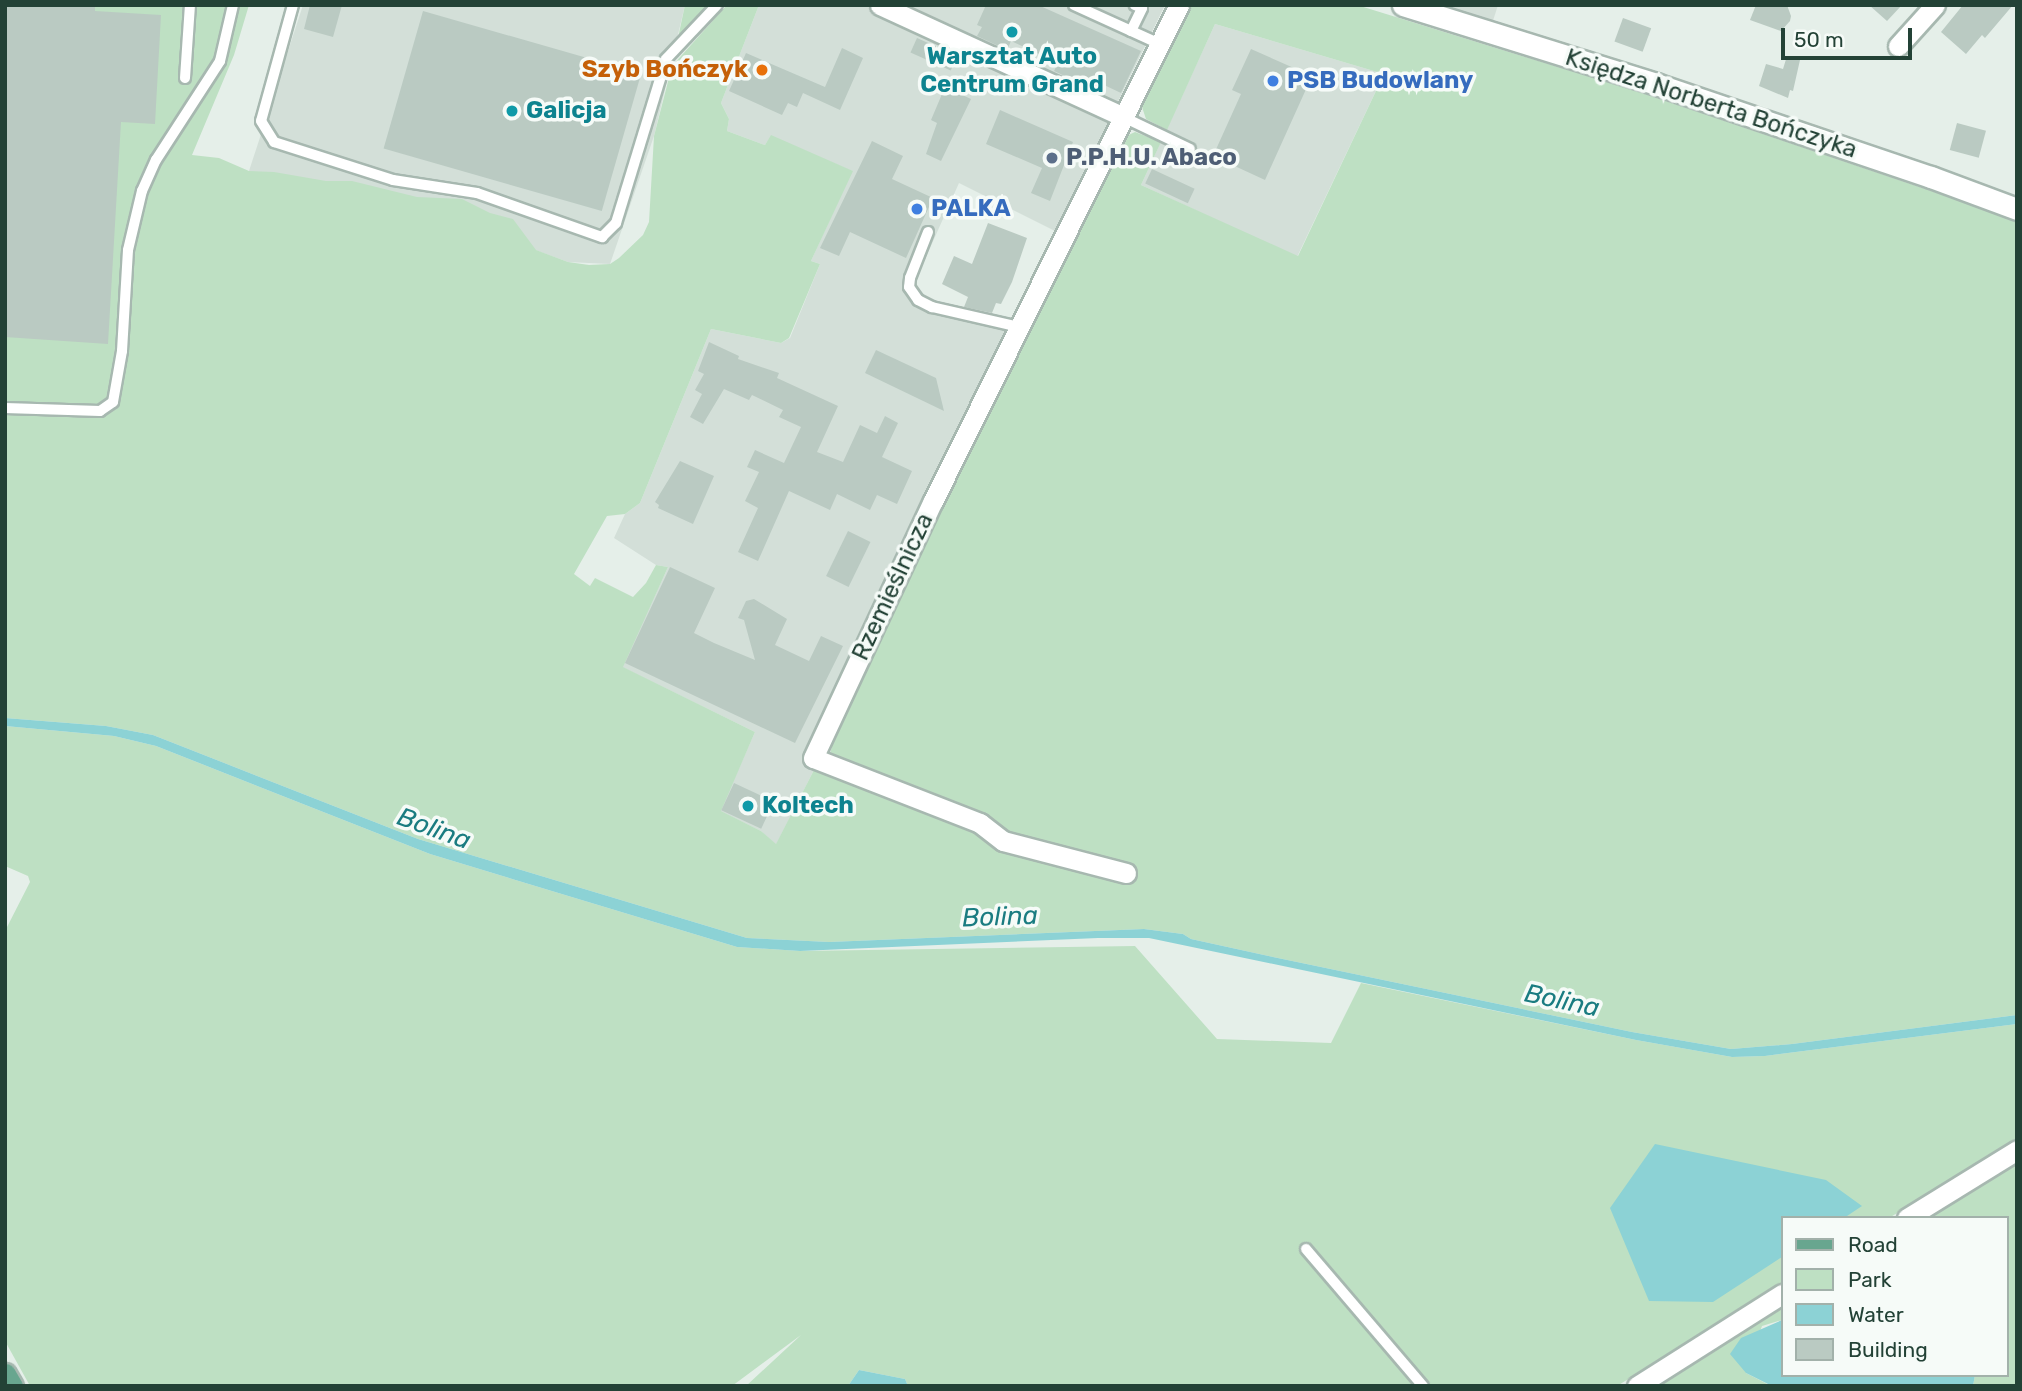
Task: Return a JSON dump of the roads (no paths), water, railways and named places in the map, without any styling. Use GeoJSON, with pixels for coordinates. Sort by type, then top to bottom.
{"type":"FeatureCollection","features":[{"type":"Feature","properties":{"kind":"main road"},"geometry":{"type":"LineString","coordinates":[[5,1374],[12,1386]]}},
{"type":"Feature","properties":{"kind":"street"},"geometry":{"type":"LineString","coordinates":[[880,5],[1124,117]]}},
{"type":"Feature","properties":{"kind":"street","name":"Rzemieślnicza"},"geometry":{"type":"LineString","coordinates":[[1126,873],[1003,841],[980,823],[813,758],[933,501],[1179,5]]}},
{"type":"Feature","properties":{"kind":"street","name":"Księdza Norberta Bończyka"},"geometry":{"type":"LineString","coordinates":[[1404,5],[1656,84],[2017,209]]}},
{"type":"Feature","properties":{"kind":"street"},"geometry":{"type":"LineString","coordinates":[[1898,46],[1935,5]]}},
{"type":"Feature","properties":{"kind":"street"},"geometry":{"type":"LineString","coordinates":[[1910,1216],[2017,1150]]}},
{"type":"Feature","properties":{"kind":"street"},"geometry":{"type":"LineString","coordinates":[[1637,1386],[1780,1295]]}},
{"type":"Feature","properties":{"kind":"lane"},"geometry":{"type":"LineString","coordinates":[[185,78],[190,5]]}},
{"type":"Feature","properties":{"kind":"lane"},"geometry":{"type":"LineString","coordinates":[[5,408],[100,411],[113,402],[122,351],[128,250],[142,191],[156,160],[220,61],[233,5]]}},
{"type":"Feature","properties":{"kind":"lane"},"geometry":{"type":"LineString","coordinates":[[293,5],[261,121],[274,142],[393,180],[477,193],[602,237],[617,223],[666,60],[717,5]]}},
{"type":"Feature","properties":{"kind":"lane"},"geometry":{"type":"LineString","coordinates":[[1074,5],[1160,44]]}},
{"type":"Feature","properties":{"kind":"lane"},"geometry":{"type":"LineString","coordinates":[[1131,31],[1142,8],[1135,5]]}},
{"type":"Feature","properties":{"kind":"lane"},"geometry":{"type":"LineString","coordinates":[[1124,117],[1190,149]]}},
{"type":"Feature","properties":{"kind":"lane"},"geometry":{"type":"LineString","coordinates":[[928,232],[910,278],[909,287],[918,300],[932,307],[1019,327]]}},
{"type":"Feature","properties":{"kind":"lane"},"geometry":{"type":"LineString","coordinates":[[1306,1249],[1423,1386]]}},
{"type":"Feature","properties":{"kind":"water"},"geometry":{"type":"Polygon","coordinates":[[[5,718],[106,726],[153,735],[418,839],[747,938],[829,942],[1144,929],[1183,934],[1191,939],[1273,957],[1632,1032],[1731,1049],[1792,1044],[2017,1015],[2017,1024],[1765,1056],[1732,1057],[1636,1040],[1149,938],[800,951],[737,947],[430,854],[156,746],[114,736],[5,726],[5,718]]]}},
{"type":"Feature","properties":{"kind":"water"},"geometry":{"type":"Polygon","coordinates":[[[1655,1144],[1826,1180],[1862,1206],[1847,1216],[1780,1216],[1780,1258],[1713,1302],[1649,1301],[1610,1208],[1655,1144]]]}},
{"type":"Feature","properties":{"kind":"water"},"geometry":{"type":"Polygon","coordinates":[[[1780,1321],[1780,1377],[1975,1377],[1973,1386],[1768,1384],[1746,1373],[1730,1354],[1741,1338],[1780,1321]]]}},
{"type":"Feature","properties":{"kind":"water"},"geometry":{"type":"Polygon","coordinates":[[[859,1370],[905,1379],[908,1386],[848,1386],[859,1370]]]}},
{"type":"Feature","properties":{"kind":"place","name":"Warsztat Auto Centrum Grand"},"geometry":{"type":"Point","coordinates":[1012,32]}},
{"type":"Feature","properties":{"kind":"place","name":"Szyb Bończyk"},"geometry":{"type":"Point","coordinates":[762,70]}},
{"type":"Feature","properties":{"kind":"place","name":"PSB Budowlany"},"geometry":{"type":"Point","coordinates":[1273,81]}},
{"type":"Feature","properties":{"kind":"place","name":"Galicja"},"geometry":{"type":"Point","coordinates":[512,111]}},
{"type":"Feature","properties":{"kind":"place","name":"P.P.H.U. Abaco"},"geometry":{"type":"Point","coordinates":[1052,158]}},
{"type":"Feature","properties":{"kind":"place","name":"PALKA"},"geometry":{"type":"Point","coordinates":[917,209]}},
{"type":"Feature","properties":{"kind":"place","name":"Koltech"},"geometry":{"type":"Point","coordinates":[748,806]}},
{"type":"Feature","properties":{"kind":"water label","name":"Bolina"},"geometry":{"type":"Point","coordinates":[434,829]}},
{"type":"Feature","properties":{"kind":"water label","name":"Bolina"},"geometry":{"type":"Point","coordinates":[1000,917]}},
{"type":"Feature","properties":{"kind":"water label","name":"Bolina"},"geometry":{"type":"Point","coordinates":[1562,1001]}}]}
